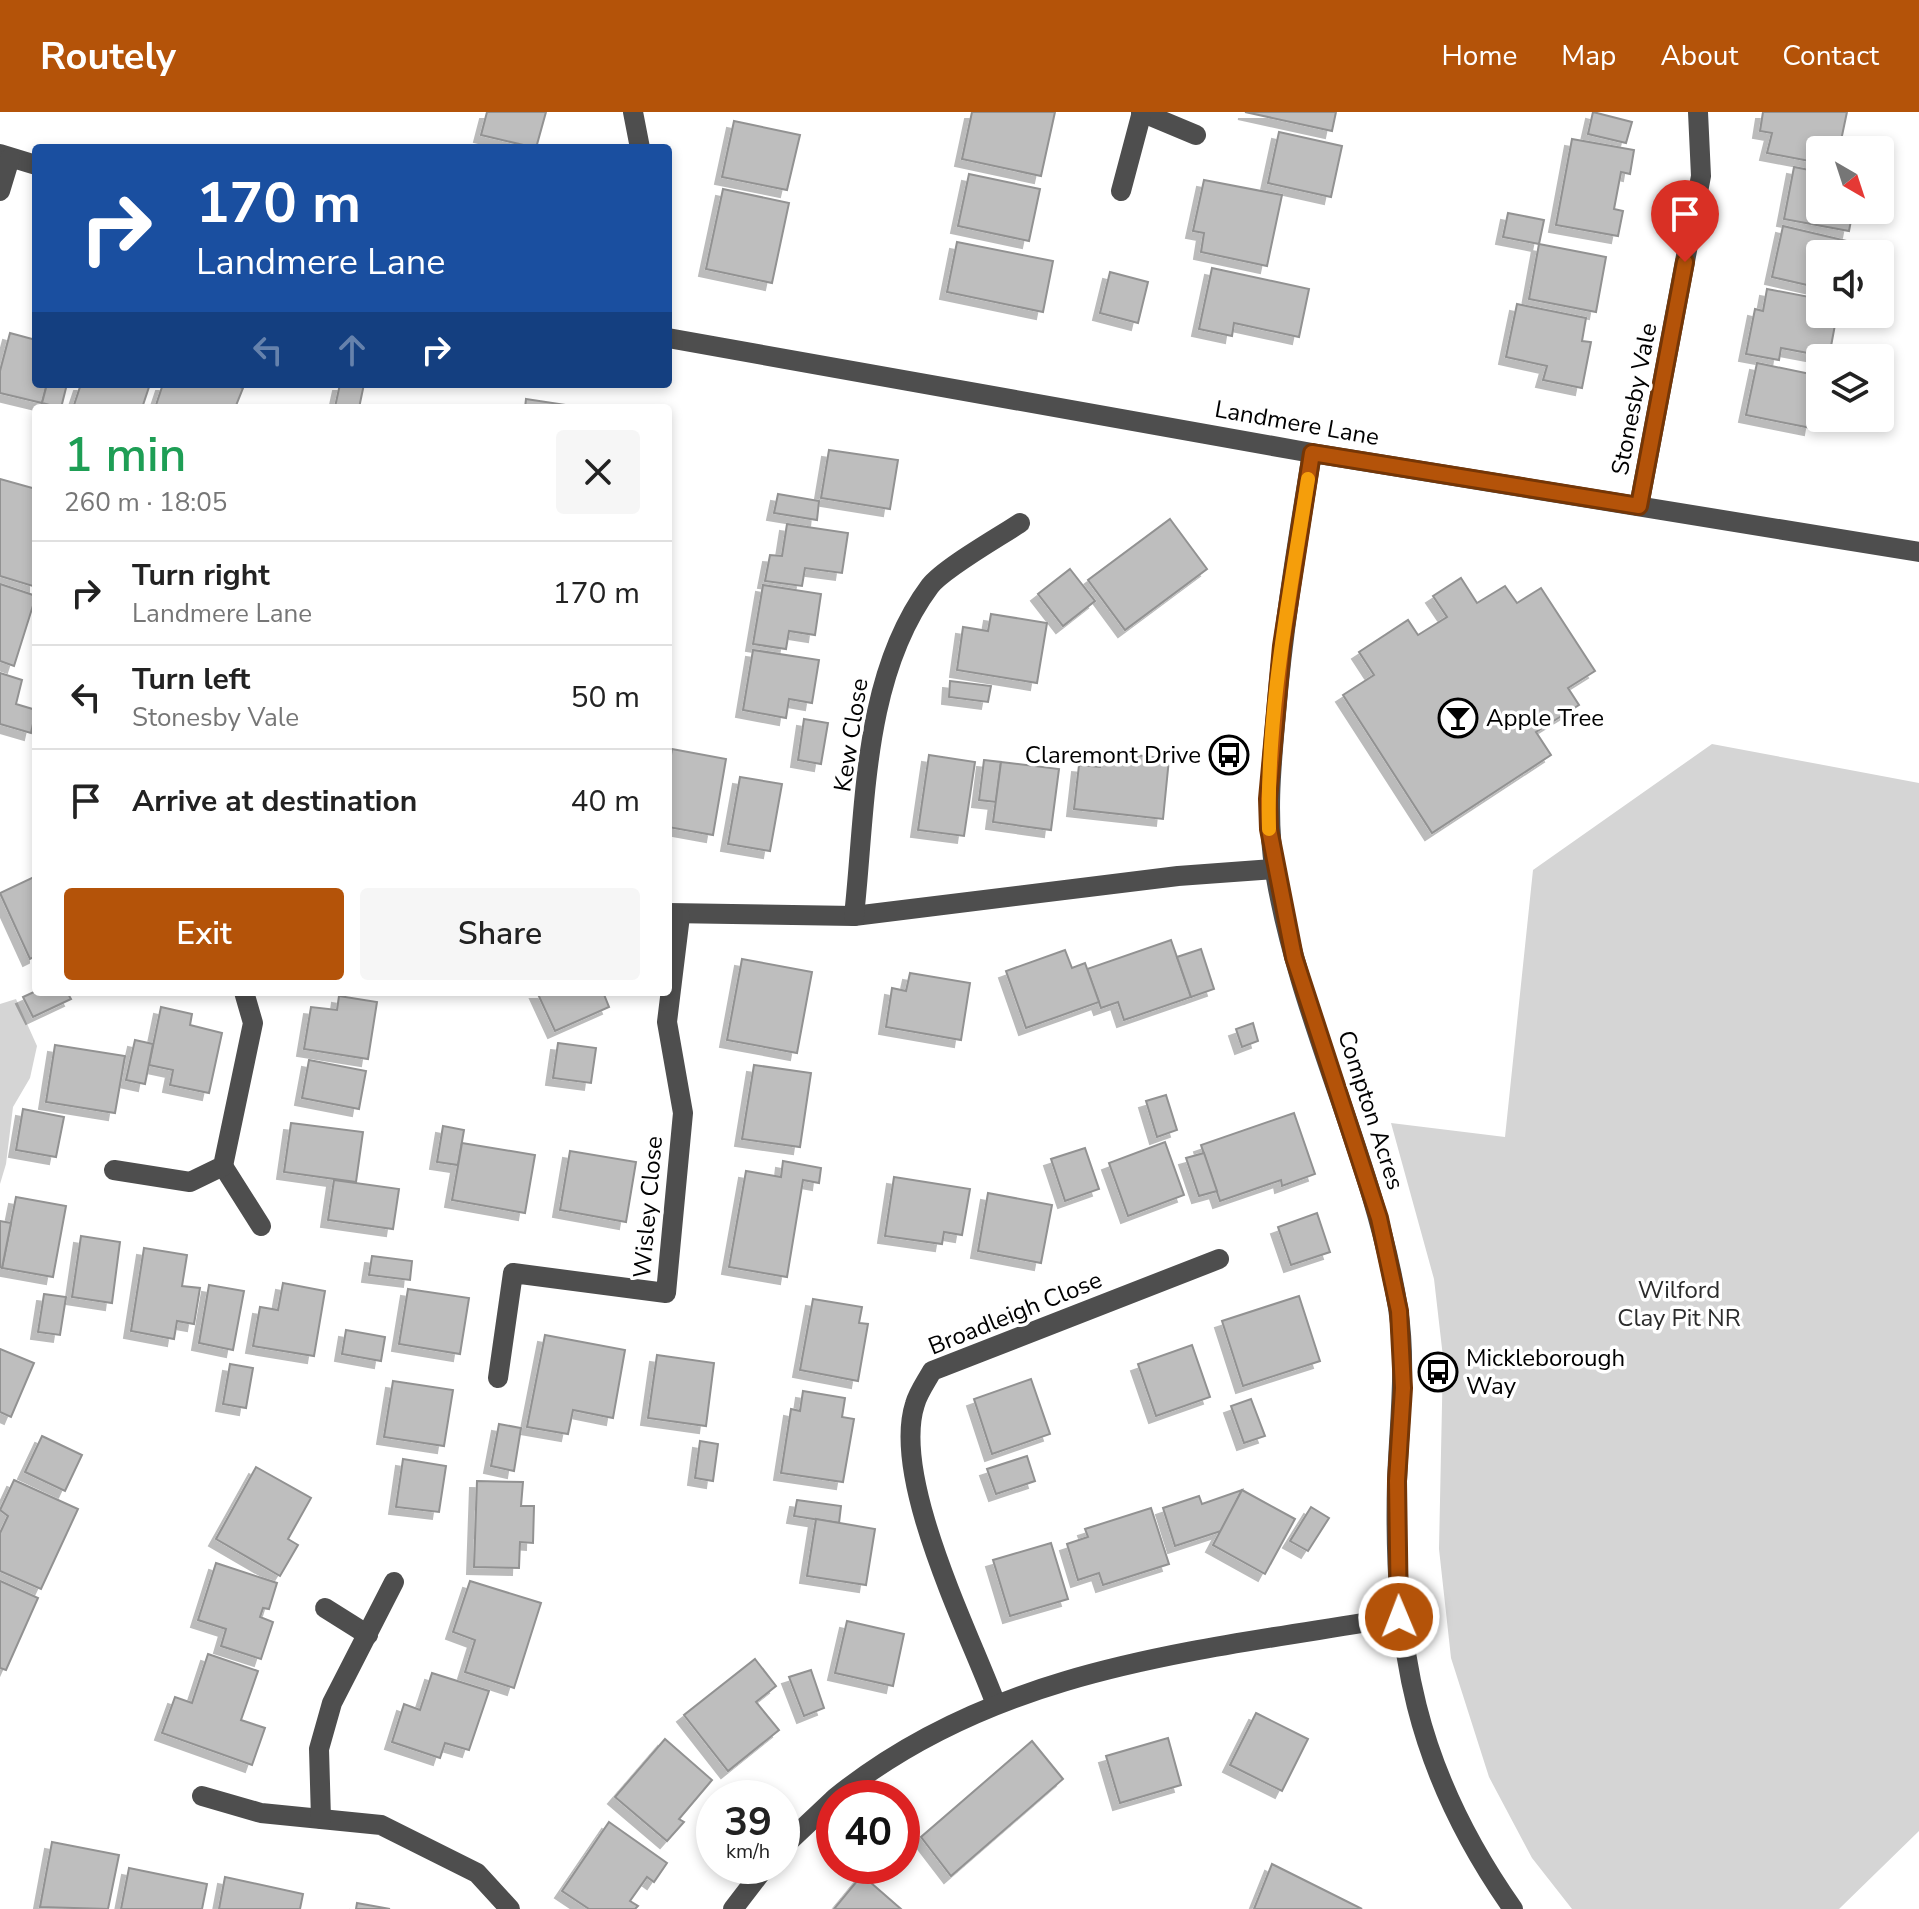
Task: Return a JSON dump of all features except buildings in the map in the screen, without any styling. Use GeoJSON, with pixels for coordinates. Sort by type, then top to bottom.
{"type":"FeatureCollection","features":[{"type":"Feature","properties":{"kind":"street"},"geometry":{"type":"LineString","coordinates":[[633,112],[639,144]]}},
{"type":"Feature","properties":{"kind":"street"},"geometry":{"type":"LineString","coordinates":[[1121,191],[1142,112],[1196,135]]}},
{"type":"Feature","properties":{"kind":"street","name":"Stonesby Vale"},"geometry":{"type":"LineString","coordinates":[[1639,506],[1701,176],[1698,112]]}},
{"type":"Feature","properties":{"kind":"street"},"geometry":{"type":"LineString","coordinates":[[0,191],[5,156],[32,164]]}},
{"type":"Feature","properties":{"kind":"street","name":"Landmere Lane"},"geometry":{"type":"LineString","coordinates":[[672,339],[1312,453],[1919,552]]}},
{"type":"Feature","properties":{"kind":"street","name":"Compton Acres"},"geometry":{"type":"LineString","coordinates":[[1312,453],[1278,692],[1268,799],[1274,869],[1294,957],[1379,1218],[1399,1311],[1403,1388],[1397,1481],[1399,1617],[1418,1719],[1445,1796],[1490,1877],[1513,1909]]}},
{"type":"Feature","properties":{"kind":"street","name":"Kew Close"},"geometry":{"type":"LineString","coordinates":[[854,916],[874,736],[886,675],[905,630],[932,583],[1020,523]]}},
{"type":"Feature","properties":{"kind":"street"},"geometry":{"type":"LineString","coordinates":[[674,915],[854,916],[1178,876],[1274,869]]}},
{"type":"Feature","properties":{"kind":"street","name":"Wisley Close"},"geometry":{"type":"LineString","coordinates":[[672,946],[674,915]]}},
{"type":"Feature","properties":{"kind":"street"},"geometry":{"type":"LineString","coordinates":[[245,996],[253,1023],[223,1166],[261,1226]]}},
{"type":"Feature","properties":{"kind":"street","name":"Wisley Close"},"geometry":{"type":"LineString","coordinates":[[498,1378],[513,1273],[666,1293],[683,1113],[667,1022],[669,996]]}},
{"type":"Feature","properties":{"kind":"street"},"geometry":{"type":"LineString","coordinates":[[114,1170],[190,1182],[223,1166]]}},
{"type":"Feature","properties":{"kind":"street","name":"Broadleigh Close"},"geometry":{"type":"LineString","coordinates":[[995,1702],[919,1502],[911,1457],[914,1405],[932,1371],[1219,1259]]}},
{"type":"Feature","properties":{"kind":"street"},"geometry":{"type":"LineString","coordinates":[[321,1819],[319,1749],[332,1703],[394,1582]]}},
{"type":"Feature","properties":{"kind":"street"},"geometry":{"type":"LineString","coordinates":[[325,1608],[368,1635]]}},
{"type":"Feature","properties":{"kind":"street"},"geometry":{"type":"LineString","coordinates":[[859,1780],[890,1756],[995,1702],[1113,1667],[1399,1617]]}},
{"type":"Feature","properties":{"kind":"street"},"geometry":{"type":"LineString","coordinates":[[202,1796],[261,1813],[381,1825],[477,1873],[510,1909]]}},
{"type":"Feature","properties":{"kind":"street"},"geometry":{"type":"LineString","coordinates":[[800,1831],[816,1816]]}},
{"type":"Feature","properties":{"kind":"street"},"geometry":{"type":"LineString","coordinates":[[733,1909],[752,1884]]}},
{"type":"Feature","properties":{"kind":"green space","name":"Wilford Clay Pit NR"},"geometry":{"type":"Polygon","coordinates":[[[1712,744],[1919,783],[1919,1831],[1839,1909],[1572,1909],[1532,1858],[1489,1777],[1451,1658],[1439,1549],[1443,1357],[1434,1279],[1391,1123],[1505,1137],[1533,870],[1712,744]]]}},
{"type":"Feature","properties":{"kind":"green space"},"geometry":{"type":"Polygon","coordinates":[[[16,999],[37,1046],[30,1078],[13,1107],[6,1164],[0,1184],[0,1004],[16,999]]]}},
{"type":"Feature","properties":{"kind":"slow traffic"},"geometry":{"type":"LineString","coordinates":[[1269,829],[1268,799],[1282,646],[1308,479]]}},
{"type":"Feature","properties":{"kind":"place","name":"Apple Tree"},"geometry":{"type":"Point","coordinates":[1458,718]}},
{"type":"Feature","properties":{"kind":"place","name":"Claremont Drive"},"geometry":{"type":"Point","coordinates":[1229,755]}},
{"type":"Feature","properties":{"kind":"place","name":"Mickleborough Way"},"geometry":{"type":"Point","coordinates":[1438,1372]}},
{"type":"Feature","properties":{"kind":"route"},"geometry":{"type":"LineString","coordinates":[[1399,1617],[1397,1481],[1403,1388],[1399,1311],[1379,1218],[1294,957],[1282,911],[1269,829],[1268,799],[1282,646],[1312,453],[1639,506],[1653,445],[1685,262]]}}]}
